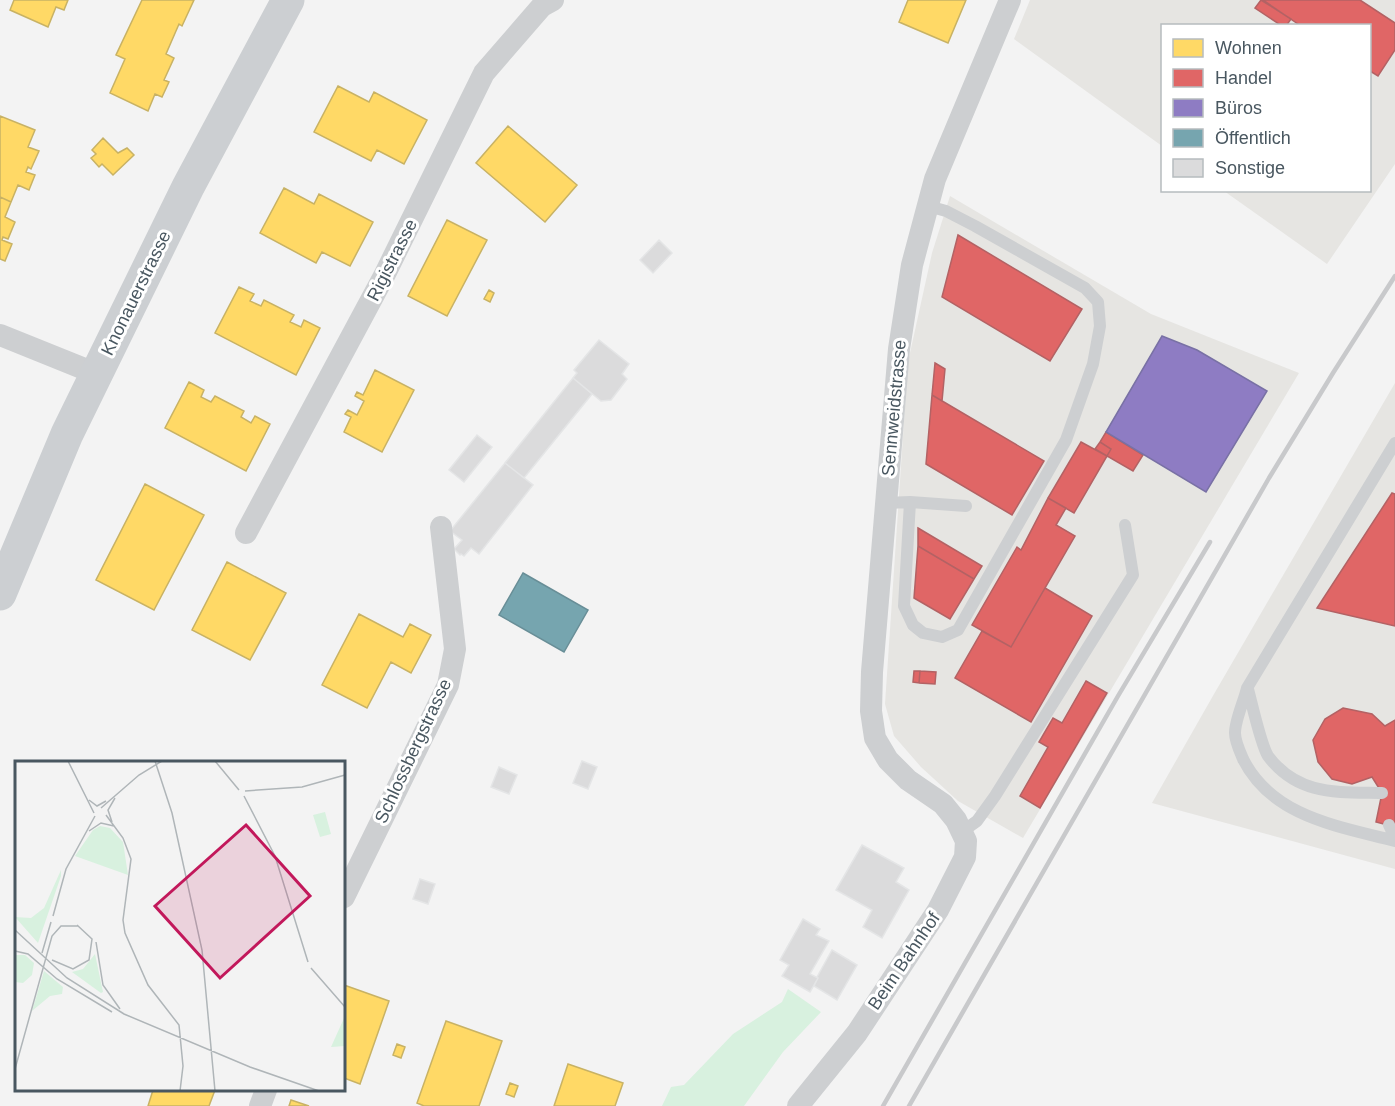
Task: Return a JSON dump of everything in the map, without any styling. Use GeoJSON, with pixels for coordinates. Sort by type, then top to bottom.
{"type":"FeatureCollection","features":[{"type":"Feature","properties":{"kind":"street","name":"Knonauerstrasse"},"geometry":{"type":"LineString","coordinates":[[0,594],[67,434],[188,187],[288,0]]}},
{"type":"Feature","properties":{"kind":"street","name":"Rigistrasse"},"geometry":{"type":"LineString","coordinates":[[246,533],[384,276],[484,73],[542,6],[554,0]]}},
{"type":"Feature","properties":{"kind":"street","name":"Sennweidstrasse"},"geometry":{"type":"LineString","coordinates":[[963,831],[943,804],[908,780],[888,760],[876,738],[872,711],[872,672],[898,349],[912,266],[935,179],[1010,0]]}},
{"type":"Feature","properties":{"kind":"street"},"geometry":{"type":"LineString","coordinates":[[0,335],[97,374]]}},
{"type":"Feature","properties":{"kind":"street","name":"Schlossbergstrasse"},"geometry":{"type":"LineString","coordinates":[[345,895],[448,685],[455,650],[441,527]]}},
{"type":"Feature","properties":{"kind":"street","name":"Beim Bahnhof"},"geometry":{"type":"LineString","coordinates":[[798,1106],[856,1033],[938,910],[965,857],[966,841],[963,831]]}},
{"type":"Feature","properties":{"kind":"street"},"geometry":{"type":"LineString","coordinates":[[260,1106],[265,1091]]}},
{"type":"Feature","properties":{"kind":"lane"},"geometry":{"type":"LineString","coordinates":[[910,502],[904,606],[913,625],[923,633],[942,637],[958,630],[1066,440],[1093,364],[1100,326],[1098,302],[1084,288],[946,210],[928,206]]}},
{"type":"Feature","properties":{"kind":"lane"},"geometry":{"type":"LineString","coordinates":[[1395,444],[1248,688],[1235,733],[1239,751],[1250,773],[1277,800],[1303,815],[1395,839]]}},
{"type":"Feature","properties":{"kind":"lane"},"geometry":{"type":"LineString","coordinates":[[886,502],[966,506]]}},
{"type":"Feature","properties":{"kind":"lane"},"geometry":{"type":"LineString","coordinates":[[963,831],[976,821],[995,796],[1133,575],[1125,525]]}},
{"type":"Feature","properties":{"kind":"lane"},"geometry":{"type":"LineString","coordinates":[[1248,688],[1267,755],[1293,779],[1323,791],[1382,792]]}},
{"type":"Feature","properties":{"kind":"lane"},"geometry":{"type":"LineString","coordinates":[[1389,825],[1395,839]]}},
{"type":"Feature","properties":{"kind":"shaded area"},"geometry":{"type":"Polygon","coordinates":[[[1030,0],[1395,0],[1395,164],[1327,264],[1225,192],[1371,192],[1371,24],[1161,24],[1161,145],[1014,39],[1030,0]]]}},
{"type":"Feature","properties":{"kind":"shaded area"},"geometry":{"type":"Polygon","coordinates":[[[950,196],[1151,314],[1299,373],[1023,838],[958,801],[921,767],[894,736],[885,704],[908,362],[932,253],[950,196]]]}},
{"type":"Feature","properties":{"kind":"shaded area"},"geometry":{"type":"Polygon","coordinates":[[[1395,383],[1395,869],[1152,803],[1395,383]]]}},
{"type":"Feature","properties":{"kind":"green space"},"geometry":{"type":"Polygon","coordinates":[[[788,989],[821,1012],[783,1052],[744,1106],[662,1106],[671,1087],[684,1085],[733,1034],[782,1002],[788,989]]]}},
{"type":"Feature","properties":{"kind":"building: Wohnen"},"geometry":{"type":"Polygon","coordinates":[[[14,0],[68,0],[64,10],[56,7],[48,27],[10,10],[14,0]]]}},
{"type":"Feature","properties":{"kind":"building: Wohnen"},"geometry":{"type":"Polygon","coordinates":[[[142,0],[194,0],[182,26],[179,24],[166,54],[174,58],[164,80],[169,82],[162,97],[155,94],[148,111],[110,93],[125,59],[116,55],[142,0]]]}},
{"type":"Feature","properties":{"kind":"building: Wohnen"},"geometry":{"type":"Polygon","coordinates":[[[908,0],[966,0],[948,43],[899,22],[908,0]]]}},
{"type":"Feature","properties":{"kind":"building: Wohnen"},"geometry":{"type":"Polygon","coordinates":[[[338,86],[369,102],[374,92],[427,120],[404,164],[377,150],[371,161],[314,132],[338,86]]]}},
{"type":"Feature","properties":{"kind":"building: Wohnen"},"geometry":{"type":"Polygon","coordinates":[[[0,116],[35,130],[28,147],[39,151],[31,169],[28,167],[26,172],[35,175],[29,190],[18,185],[11,202],[0,197],[0,116]]]}},
{"type":"Feature","properties":{"kind":"building: Wohnen"},"geometry":{"type":"Polygon","coordinates":[[[508,126],[577,185],[545,222],[476,163],[508,126]]]}},
{"type":"Feature","properties":{"kind":"building: Wohnen"},"geometry":{"type":"Polygon","coordinates":[[[103,138],[118,153],[127,148],[134,155],[113,175],[102,164],[99,167],[91,158],[96,154],[92,150],[103,138]]]}},
{"type":"Feature","properties":{"kind":"building: Wohnen"},"geometry":{"type":"Polygon","coordinates":[[[284,188],[314,204],[319,194],[373,222],[350,266],[322,252],[316,263],[260,233],[284,188]]]}},
{"type":"Feature","properties":{"kind":"building: Wohnen"},"geometry":{"type":"Polygon","coordinates":[[[0,197],[11,202],[5,217],[15,222],[8,239],[3,237],[2,240],[12,244],[5,261],[0,259],[0,197]]]}},
{"type":"Feature","properties":{"kind":"building: Wohnen"},"geometry":{"type":"Polygon","coordinates":[[[447,220],[487,240],[447,316],[408,296],[447,220]]]}},
{"type":"Feature","properties":{"kind":"building: Wohnen"},"geometry":{"type":"Polygon","coordinates":[[[239,287],[254,294],[250,301],[261,306],[264,300],[294,315],[290,322],[301,327],[304,320],[320,328],[296,375],[215,333],[239,287]]]}},
{"type":"Feature","properties":{"kind":"building: Wohnen"},"geometry":{"type":"Polygon","coordinates":[[[489,290],[494,293],[490,302],[484,299],[489,290]]]}},
{"type":"Feature","properties":{"kind":"building: Wohnen"},"geometry":{"type":"Polygon","coordinates":[[[375,370],[414,390],[382,452],[344,432],[351,417],[345,414],[348,410],[357,415],[364,401],[355,396],[357,392],[363,395],[375,370]]]}},
{"type":"Feature","properties":{"kind":"building: Wohnen"},"geometry":{"type":"Polygon","coordinates":[[[189,382],[204,390],[201,397],[211,402],[215,396],[244,411],[241,417],[251,423],[255,416],[270,424],[246,471],[165,428],[189,382]]]}},
{"type":"Feature","properties":{"kind":"building: Wohnen"},"geometry":{"type":"Polygon","coordinates":[[[145,484],[204,515],[154,610],[96,580],[145,484]]]}},
{"type":"Feature","properties":{"kind":"building: Wohnen"},"geometry":{"type":"Polygon","coordinates":[[[227,562],[286,593],[250,660],[192,630],[227,562]]]}},
{"type":"Feature","properties":{"kind":"building: Wohnen"},"geometry":{"type":"Polygon","coordinates":[[[359,614],[403,637],[410,624],[431,635],[411,673],[391,662],[367,708],[322,685],[359,614]]]}},
{"type":"Feature","properties":{"kind":"building: Wohnen"},"geometry":{"type":"Polygon","coordinates":[[[345,985],[389,1001],[360,1084],[345,1078],[345,985]]]}},
{"type":"Feature","properties":{"kind":"building: Wohnen"},"geometry":{"type":"Polygon","coordinates":[[[446,1021],[502,1041],[479,1106],[424,1106],[417,1103],[446,1021]]]}},
{"type":"Feature","properties":{"kind":"building: Wohnen"},"geometry":{"type":"Polygon","coordinates":[[[397,1044],[405,1047],[401,1058],[393,1055],[397,1044]]]}},
{"type":"Feature","properties":{"kind":"building: Wohnen"},"geometry":{"type":"Polygon","coordinates":[[[568,1064],[623,1083],[615,1106],[554,1106],[568,1064]]]}},
{"type":"Feature","properties":{"kind":"building: Wohnen"},"geometry":{"type":"Polygon","coordinates":[[[510,1083],[518,1086],[514,1097],[506,1094],[510,1083]]]}},
{"type":"Feature","properties":{"kind":"building: Wohnen"},"geometry":{"type":"Polygon","coordinates":[[[153,1091],[215,1091],[209,1106],[148,1106],[153,1091]]]}},
{"type":"Feature","properties":{"kind":"building: Wohnen"},"geometry":{"type":"Polygon","coordinates":[[[291,1100],[309,1106],[289,1106],[291,1100]]]}},
{"type":"Feature","properties":{"kind":"building: Handel"},"geometry":{"type":"Polygon","coordinates":[[[1261,0],[1291,19],[1287,24],[1279,24],[1255,8],[1261,0]]]}},
{"type":"Feature","properties":{"kind":"building: Handel"},"geometry":{"type":"Polygon","coordinates":[[[1263,0],[1360,0],[1395,23],[1395,50],[1378,76],[1371,72],[1371,24],[1298,24],[1263,0]]]}},
{"type":"Feature","properties":{"kind":"building: Handel"},"geometry":{"type":"Polygon","coordinates":[[[958,235],[1082,309],[1050,361],[942,297],[958,235]]]}},
{"type":"Feature","properties":{"kind":"building: Handel"},"geometry":{"type":"Polygon","coordinates":[[[935,363],[945,369],[942,401],[932,395],[935,363]]]}},
{"type":"Feature","properties":{"kind":"building: Handel"},"geometry":{"type":"Polygon","coordinates":[[[932,395],[1044,461],[1012,515],[926,464],[932,395]]]}},
{"type":"Feature","properties":{"kind":"building: Handel"},"geometry":{"type":"Polygon","coordinates":[[[1106,432],[1143,455],[1133,471],[1107,456],[1111,449],[1100,442],[1106,432]]]}},
{"type":"Feature","properties":{"kind":"building: Handel"},"geometry":{"type":"Polygon","coordinates":[[[1081,442],[1107,456],[1074,513],[1048,498],[1081,442]]]}},
{"type":"Feature","properties":{"kind":"building: Handel"},"geometry":{"type":"Polygon","coordinates":[[[1100,442],[1111,449],[1107,456],[1095,449],[1100,442]]]}},
{"type":"Feature","properties":{"kind":"building: Handel"},"geometry":{"type":"Polygon","coordinates":[[[1392,493],[1395,494],[1395,626],[1317,608],[1392,493]]]}},
{"type":"Feature","properties":{"kind":"building: Handel"},"geometry":{"type":"Polygon","coordinates":[[[1048,498],[1066,508],[1056,525],[1075,536],[1011,647],[972,625],[1017,547],[1021,550],[1048,498]]]}},
{"type":"Feature","properties":{"kind":"building: Handel"},"geometry":{"type":"Polygon","coordinates":[[[918,528],[982,566],[974,579],[918,546],[918,528]]]}},
{"type":"Feature","properties":{"kind":"building: Handel"},"geometry":{"type":"Polygon","coordinates":[[[918,546],[974,579],[950,619],[914,598],[918,546]]]}},
{"type":"Feature","properties":{"kind":"building: Handel"},"geometry":{"type":"Polygon","coordinates":[[[1045,588],[1092,616],[1031,722],[955,678],[982,631],[1011,647],[1045,588]]]}},
{"type":"Feature","properties":{"kind":"building: Handel"},"geometry":{"type":"Polygon","coordinates":[[[914,671],[920,671],[919,683],[913,682],[914,671]]]}},
{"type":"Feature","properties":{"kind":"building: Handel"},"geometry":{"type":"Polygon","coordinates":[[[920,671],[936,672],[935,684],[919,683],[920,671]]]}},
{"type":"Feature","properties":{"kind":"building: Handel"},"geometry":{"type":"Polygon","coordinates":[[[1086,681],[1107,693],[1040,808],[1020,796],[1048,747],[1039,742],[1053,718],[1062,723],[1086,681]]]}},
{"type":"Feature","properties":{"kind":"building: Handel"},"geometry":{"type":"Polygon","coordinates":[[[1343,708],[1372,714],[1385,726],[1395,720],[1395,827],[1376,822],[1382,793],[1372,777],[1352,784],[1332,779],[1318,762],[1313,740],[1325,719],[1343,708]]]}},
{"type":"Feature","properties":{"kind":"building: Büros"},"geometry":{"type":"Polygon","coordinates":[[[1162,336],[1197,350],[1267,391],[1206,492],[1106,432],[1162,336]]]}},
{"type":"Feature","properties":{"kind":"building: Öffentlich"},"geometry":{"type":"Polygon","coordinates":[[[523,573],[588,610],[564,652],[499,615],[523,573]]]}},
{"type":"Feature","properties":{"kind":"building: Sonstige"},"geometry":{"type":"Polygon","coordinates":[[[659,240],[672,253],[653,273],[640,260],[659,240]]]}},
{"type":"Feature","properties":{"kind":"building: Sonstige"},"geometry":{"type":"Polygon","coordinates":[[[599,340],[629,364],[622,374],[627,379],[611,400],[601,401],[573,378],[577,373],[574,370],[599,340]]]}},
{"type":"Feature","properties":{"kind":"building: Sonstige"},"geometry":{"type":"Polygon","coordinates":[[[573,378],[592,394],[524,478],[505,463],[573,378]]]}},
{"type":"Feature","properties":{"kind":"building: Sonstige"},"geometry":{"type":"Polygon","coordinates":[[[477,435],[492,447],[464,482],[449,470],[477,435]]]}},
{"type":"Feature","properties":{"kind":"building: Sonstige"},"geometry":{"type":"Polygon","coordinates":[[[505,463],[533,485],[479,554],[471,548],[464,556],[460,555],[454,549],[462,540],[450,531],[505,463]]]}},
{"type":"Feature","properties":{"kind":"building: Sonstige"},"geometry":{"type":"Polygon","coordinates":[[[582,761],[597,767],[588,789],[573,783],[582,761]]]}},
{"type":"Feature","properties":{"kind":"building: Sonstige"},"geometry":{"type":"Polygon","coordinates":[[[499,767],[517,775],[509,794],[491,787],[499,767]]]}},
{"type":"Feature","properties":{"kind":"building: Sonstige"},"geometry":{"type":"Polygon","coordinates":[[[862,845],[904,868],[896,882],[909,890],[882,938],[863,927],[872,910],[836,890],[862,845]]]}},
{"type":"Feature","properties":{"kind":"building: Sonstige"},"geometry":{"type":"Polygon","coordinates":[[[420,879],[435,884],[428,904],[413,899],[420,879]]]}},
{"type":"Feature","properties":{"kind":"building: Sonstige"},"geometry":{"type":"Polygon","coordinates":[[[803,919],[820,929],[816,935],[829,941],[810,974],[818,978],[810,992],[782,976],[789,965],[780,960],[803,919]]]}},
{"type":"Feature","properties":{"kind":"building: Sonstige"},"geometry":{"type":"Polygon","coordinates":[[[832,950],[857,965],[837,1000],[814,986],[832,950]]]}},
{"type":"Feature","properties":{"kind":"railway"},"geometry":{"type":"LineString","coordinates":[[909,1106],[1269,478],[1395,276]]}},
{"type":"Feature","properties":{"kind":"railway"},"geometry":{"type":"LineString","coordinates":[[883,1106],[1118,696],[1210,542]]}}]}
